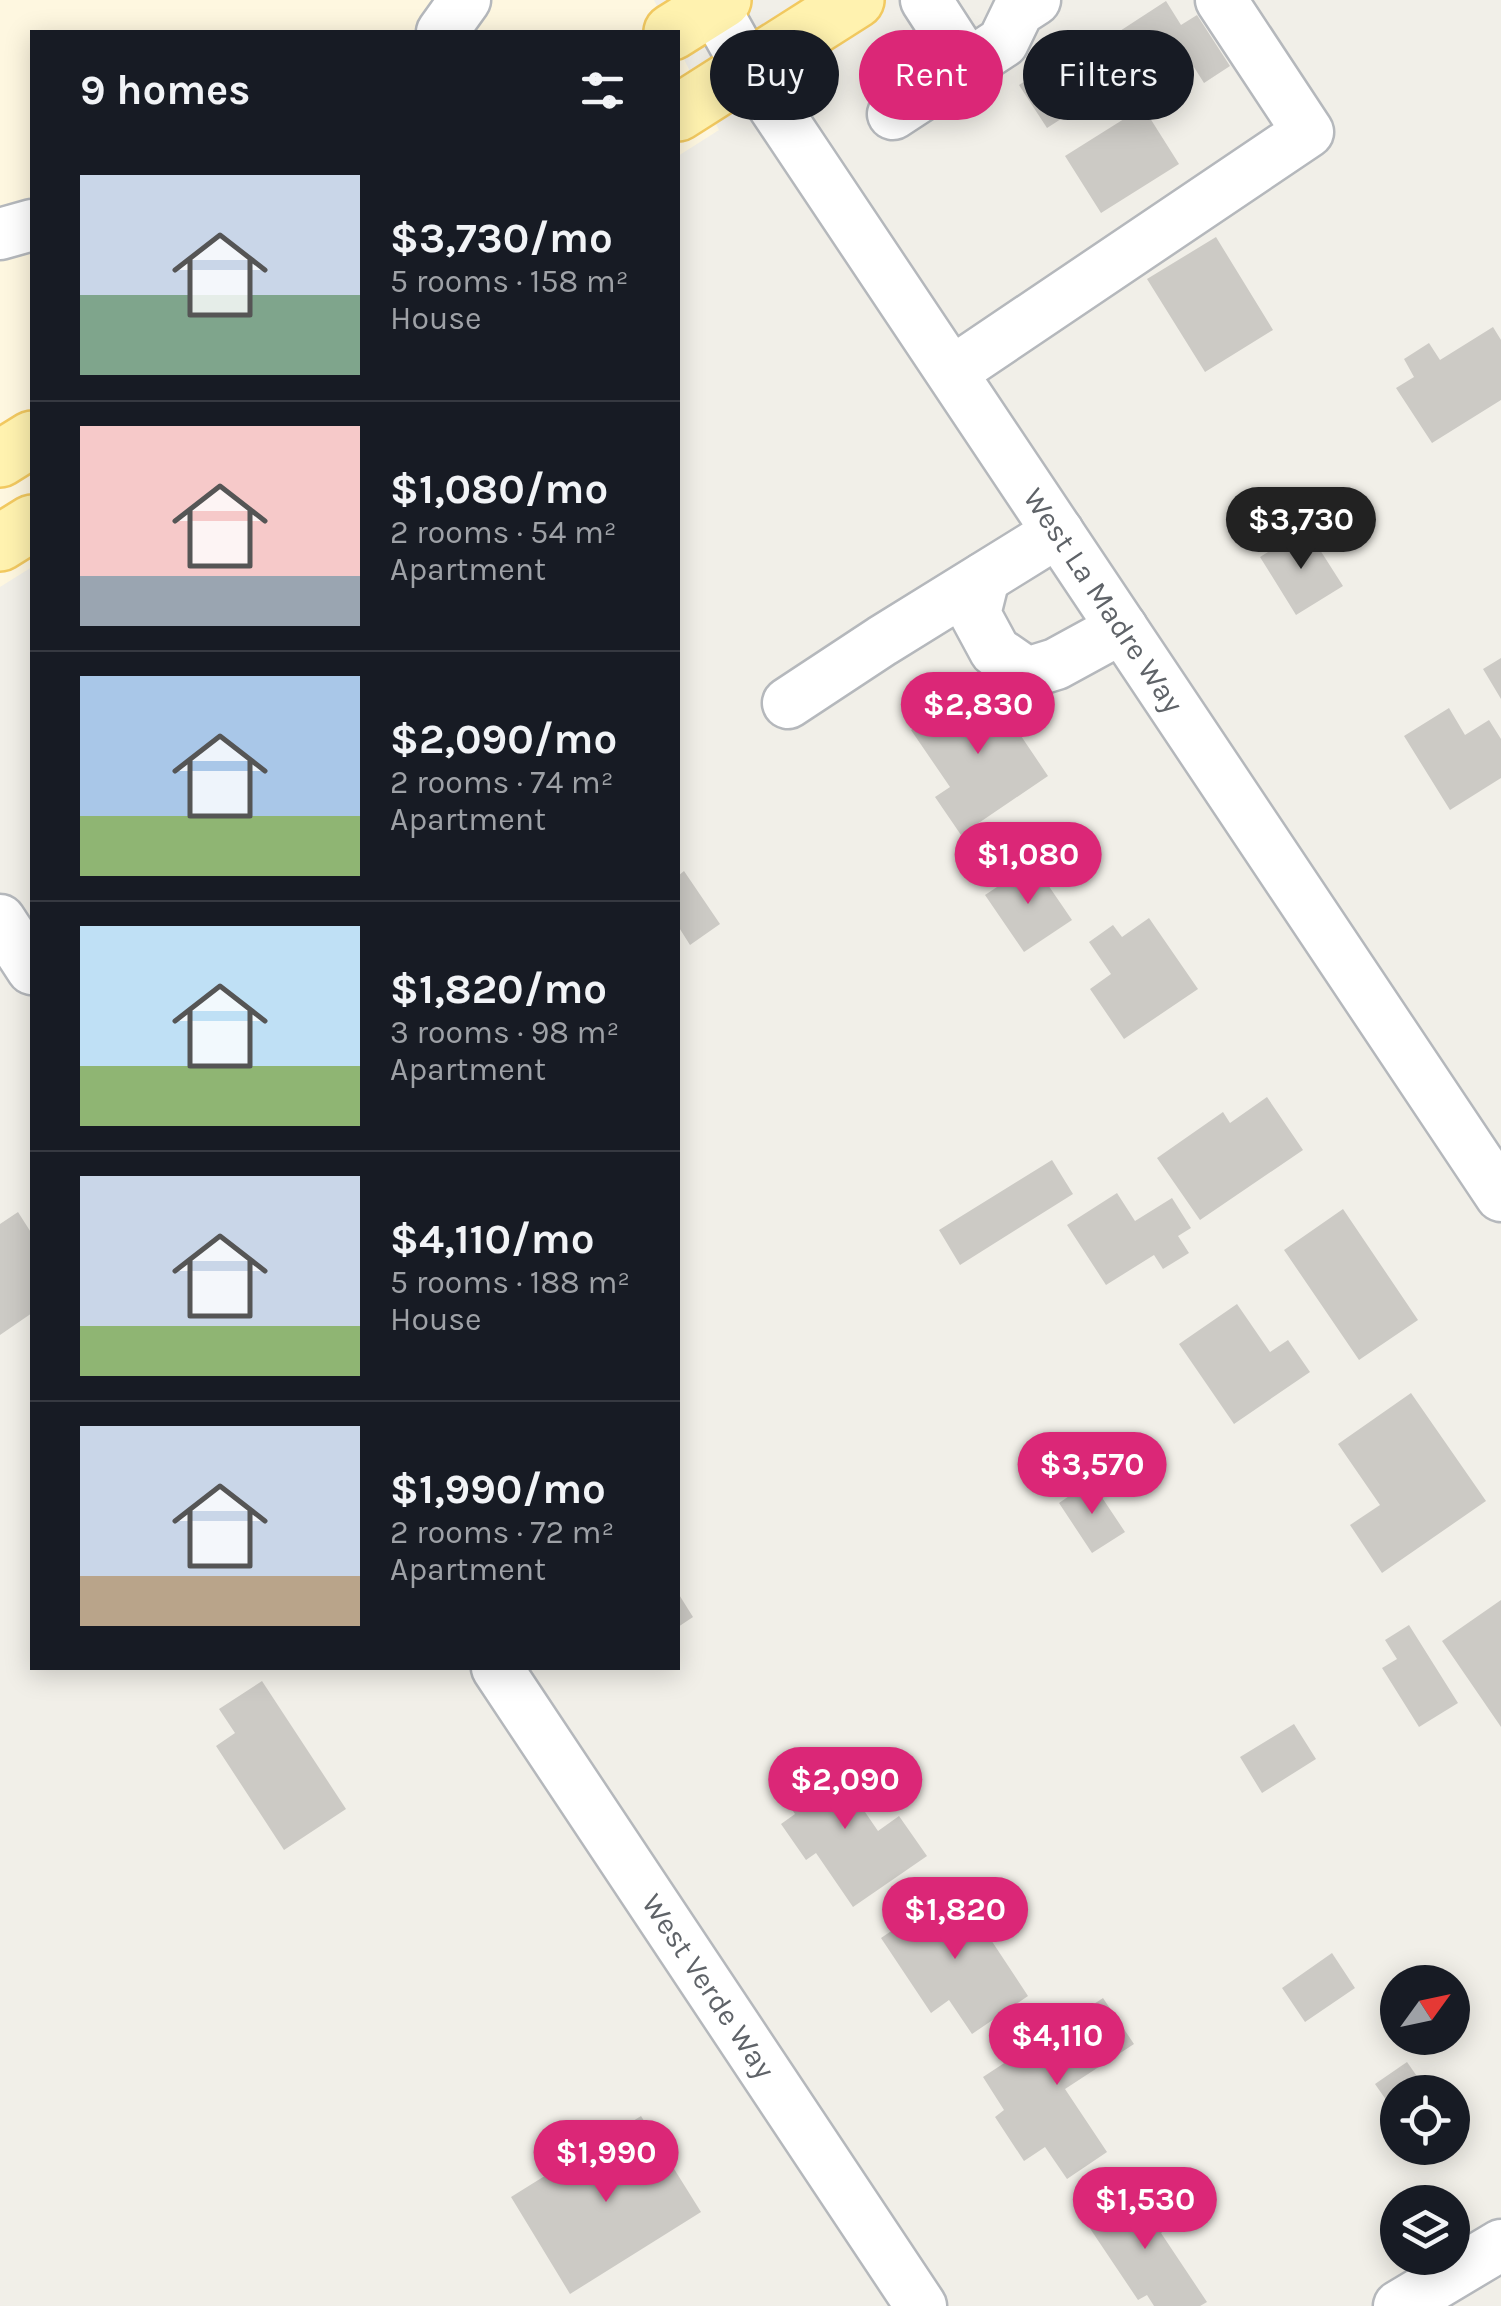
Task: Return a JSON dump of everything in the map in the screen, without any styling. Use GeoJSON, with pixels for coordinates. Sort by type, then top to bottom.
{"type":"FeatureCollection","features":[{"type":"Feature","properties":{"kind":"main road"},"geometry":{"type":"LineString","coordinates":[[808,30],[856,0]]}},
{"type":"Feature","properties":{"kind":"main road"},"geometry":{"type":"LineString","coordinates":[[680,113],[710,93]]}},
{"type":"Feature","properties":{"kind":"main road"},"geometry":{"type":"LineString","coordinates":[[0,459],[30,440]]}},
{"type":"Feature","properties":{"kind":"main road"},"geometry":{"type":"LineString","coordinates":[[0,543],[30,524]]}},
{"type":"Feature","properties":{"kind":"street"},"geometry":{"type":"LineString","coordinates":[[443,30],[465,0]]}},
{"type":"Feature","properties":{"kind":"street"},"geometry":{"type":"LineString","coordinates":[[926,0],[945,30]]}},
{"type":"Feature","properties":{"kind":"street"},"geometry":{"type":"LineString","coordinates":[[1003,42],[1018,11],[1035,0]]}},
{"type":"Feature","properties":{"kind":"street"},"geometry":{"type":"LineString","coordinates":[[952,372],[1308,132],[1221,0]]}},
{"type":"Feature","properties":{"kind":"street","name":"West La Madre Way"},"geometry":{"type":"LineString","coordinates":[[704,10],[719,30]]}},
{"type":"Feature","properties":{"kind":"street","name":"West La Madre Way"},"geometry":{"type":"LineString","coordinates":[[783,120],[1501,1196]]}},
{"type":"Feature","properties":{"kind":"street"},"geometry":{"type":"LineString","coordinates":[[0,234],[30,225]]}},
{"type":"Feature","properties":{"kind":"street"},"geometry":{"type":"LineString","coordinates":[[788,704],[1058,532]]}},
{"type":"Feature","properties":{"kind":"street"},"geometry":{"type":"LineString","coordinates":[[984,578],[976,614],[994,651],[1027,673],[1056,664],[1122,628]]}},
{"type":"Feature","properties":{"kind":"street"},"geometry":{"type":"LineString","coordinates":[[0,920],[30,965]]}},
{"type":"Feature","properties":{"kind":"street","name":"West Verde Way"},"geometry":{"type":"LineString","coordinates":[[498,1670],[921,2306]]}},
{"type":"Feature","properties":{"kind":"street"},"geometry":{"type":"LineString","coordinates":[[1399,2306],[1501,2245]]}},
{"type":"Feature","properties":{"kind":"shaded area"},"geometry":{"type":"Polygon","coordinates":[[[0,0],[654,0],[669,30],[30,30],[30,568],[0,587],[0,0]]]}},
{"type":"Feature","properties":{"kind":"shaded area"},"geometry":{"type":"Polygon","coordinates":[[[680,51],[710,112],[710,120],[714,120],[719,130],[680,155],[680,51]]]}},
{"type":"Feature","properties":{"kind":"building"},"geometry":{"type":"Polygon","coordinates":[[[1166,1],[1181,25],[1197,15],[1230,66],[1204,83],[1194,67],[1194,30],[1121,30],[1166,1]]]}},
{"type":"Feature","properties":{"kind":"building"},"geometry":{"type":"Polygon","coordinates":[[[1042,120],[1059,120],[1047,128],[1042,120]]]}},
{"type":"Feature","properties":{"kind":"building"},"geometry":{"type":"Polygon","coordinates":[[[1122,120],[1151,120],[1179,164],[1101,213],[1065,156],[1122,120]]]}},
{"type":"Feature","properties":{"kind":"building"},"geometry":{"type":"Polygon","coordinates":[[[1216,237],[1273,330],[1205,372],[1147,279],[1216,237]]]}},
{"type":"Feature","properties":{"kind":"building"},"geometry":{"type":"Polygon","coordinates":[[[1493,327],[1501,340],[1501,400],[1432,443],[1396,388],[1414,377],[1404,359],[1429,343],[1440,360],[1493,327]]]}},
{"type":"Feature","properties":{"kind":"building"},"geometry":{"type":"Polygon","coordinates":[[[1306,528],[1343,586],[1296,615],[1260,557],[1306,528]]]}},
{"type":"Feature","properties":{"kind":"building"},"geometry":{"type":"Polygon","coordinates":[[[1501,658],[1501,699],[1483,669],[1501,658]]]}},
{"type":"Feature","properties":{"kind":"building"},"geometry":{"type":"Polygon","coordinates":[[[984,681],[1048,776],[961,835],[935,797],[950,787],[911,730],[984,681]]]}},
{"type":"Feature","properties":{"kind":"building"},"geometry":{"type":"Polygon","coordinates":[[[1449,708],[1465,735],[1489,720],[1501,739],[1501,778],[1450,810],[1404,736],[1449,708]]]}},
{"type":"Feature","properties":{"kind":"building"},"geometry":{"type":"Polygon","coordinates":[[[1033,863],[1072,920],[1024,952],[985,895],[1033,863]]]}},
{"type":"Feature","properties":{"kind":"building"},"geometry":{"type":"Polygon","coordinates":[[[684,871],[720,924],[690,945],[680,929],[680,874],[684,871]]]}},
{"type":"Feature","properties":{"kind":"building"},"geometry":{"type":"Polygon","coordinates":[[[1149,918],[1198,989],[1124,1039],[1090,989],[1111,974],[1089,942],[1113,925],[1122,937],[1149,918]]]}},
{"type":"Feature","properties":{"kind":"building"},"geometry":{"type":"Polygon","coordinates":[[[1267,1097],[1303,1150],[1200,1220],[1157,1158],[1223,1112],[1230,1123],[1267,1097]]]}},
{"type":"Feature","properties":{"kind":"building"},"geometry":{"type":"Polygon","coordinates":[[[1052,1160],[1073,1194],[960,1265],[939,1230],[1052,1160]]]}},
{"type":"Feature","properties":{"kind":"building"},"geometry":{"type":"Polygon","coordinates":[[[1117,1193],[1135,1221],[1172,1198],[1191,1228],[1178,1236],[1189,1253],[1163,1269],[1154,1255],[1106,1285],[1067,1225],[1117,1193]]]}},
{"type":"Feature","properties":{"kind":"building"},"geometry":{"type":"Polygon","coordinates":[[[1343,1209],[1418,1320],[1359,1360],[1284,1250],[1343,1209]]]}},
{"type":"Feature","properties":{"kind":"building"},"geometry":{"type":"Polygon","coordinates":[[[18,1212],[30,1231],[30,1314],[0,1335],[0,1224],[18,1212]]]}},
{"type":"Feature","properties":{"kind":"building"},"geometry":{"type":"Polygon","coordinates":[[[1237,1304],[1270,1352],[1288,1340],[1310,1372],[1234,1424],[1179,1344],[1237,1304]]]}},
{"type":"Feature","properties":{"kind":"building"},"geometry":{"type":"Polygon","coordinates":[[[1411,1393],[1486,1501],[1382,1573],[1350,1525],[1380,1505],[1338,1444],[1411,1393]]]}},
{"type":"Feature","properties":{"kind":"building"},"geometry":{"type":"Polygon","coordinates":[[[1091,1481],[1125,1532],[1092,1553],[1059,1503],[1091,1481]]]}},
{"type":"Feature","properties":{"kind":"building"},"geometry":{"type":"Polygon","coordinates":[[[680,1596],[693,1617],[680,1626],[680,1596]]]}},
{"type":"Feature","properties":{"kind":"building"},"geometry":{"type":"Polygon","coordinates":[[[1501,1600],[1501,1727],[1442,1641],[1501,1600]]]}},
{"type":"Feature","properties":{"kind":"building"},"geometry":{"type":"Polygon","coordinates":[[[1409,1625],[1458,1703],[1419,1727],[1382,1668],[1397,1659],[1385,1640],[1409,1625]]]}},
{"type":"Feature","properties":{"kind":"building"},"geometry":{"type":"Polygon","coordinates":[[[262,1681],[346,1809],[284,1850],[216,1746],[235,1733],[219,1709],[262,1681]]]}},
{"type":"Feature","properties":{"kind":"building"},"geometry":{"type":"Polygon","coordinates":[[[1294,1724],[1316,1759],[1262,1793],[1240,1757],[1294,1724]]]}},
{"type":"Feature","properties":{"kind":"building"},"geometry":{"type":"Polygon","coordinates":[[[824,1752],[878,1831],[899,1816],[927,1856],[853,1907],[816,1853],[806,1860],[781,1824],[795,1814],[776,1786],[824,1752]]]}},
{"type":"Feature","properties":{"kind":"building"},"geometry":{"type":"Polygon","coordinates":[[[956,1887],[1028,1996],[972,2034],[949,2000],[931,2013],[881,1938],[956,1887]]]}},
{"type":"Feature","properties":{"kind":"building"},"geometry":{"type":"Polygon","coordinates":[[[1332,1953],[1355,1988],[1305,2022],[1282,1988],[1332,1953]]]}},
{"type":"Feature","properties":{"kind":"building"},"geometry":{"type":"Polygon","coordinates":[[[1103,1998],[1134,2044],[1065,2089],[1107,2152],[1067,2179],[1045,2147],[1024,2161],[995,2117],[1004,2110],[983,2077],[1103,1998]]]}},
{"type":"Feature","properties":{"kind":"building"},"geometry":{"type":"Polygon","coordinates":[[[1407,2062],[1416,2075],[1388,2075],[1407,2062]]]}},
{"type":"Feature","properties":{"kind":"building"},"geometry":{"type":"Polygon","coordinates":[[[641,2116],[701,2212],[570,2294],[511,2197],[641,2116]]]}},
{"type":"Feature","properties":{"kind":"building"},"geometry":{"type":"Polygon","coordinates":[[[1145,2185],[1172,2225],[1161,2233],[1207,2302],[1200,2306],[1154,2306],[1147,2295],[1138,2300],[1087,2224],[1145,2185]]]}}]}
